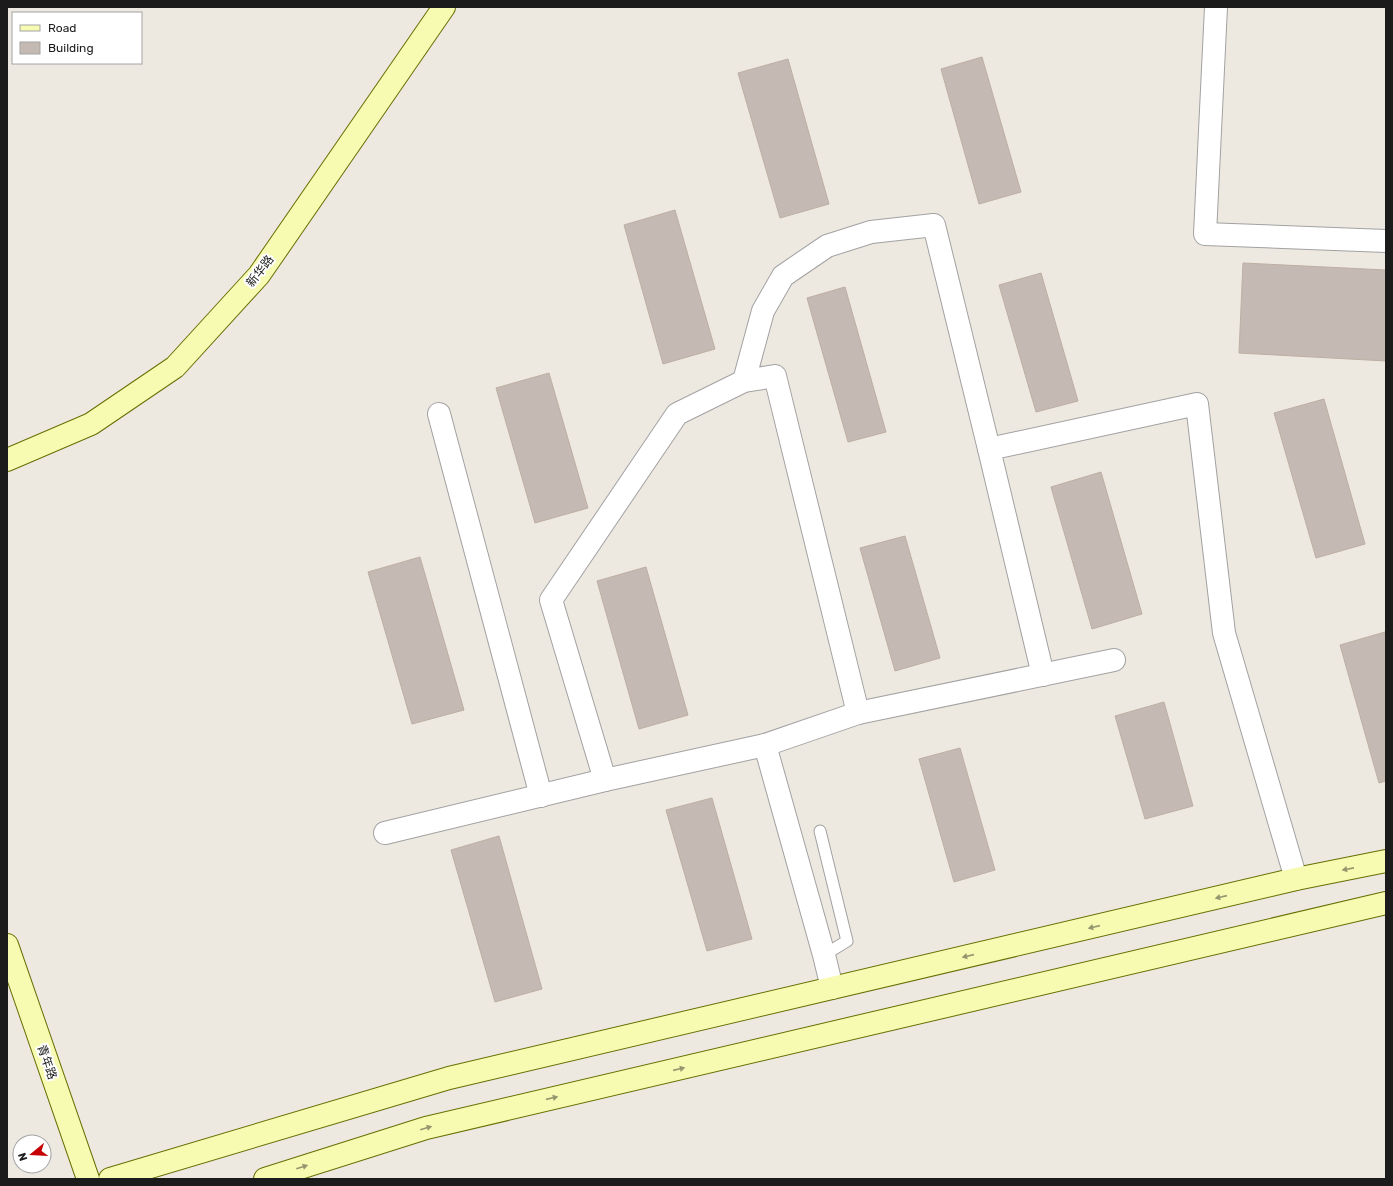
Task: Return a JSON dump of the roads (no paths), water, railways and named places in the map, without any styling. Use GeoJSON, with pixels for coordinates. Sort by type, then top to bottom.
{"type":"FeatureCollection","features":[{"type":"Feature","properties":{"kind":"main road","name":"新华路"},"geometry":{"type":"LineString","coordinates":[[7,460],[91,424],[175,367],[259,275],[444,7]]}},
{"type":"Feature","properties":{"kind":"main road"},"geometry":{"type":"LineString","coordinates":[[110,1179],[449,1078],[1296,879],[1386,861]]}},
{"type":"Feature","properties":{"kind":"main road"},"geometry":{"type":"LineString","coordinates":[[265,1179],[426,1128],[1386,903]]}},
{"type":"Feature","properties":{"kind":"main road","name":"青年路"},"geometry":{"type":"LineString","coordinates":[[7,945],[88,1179]]}},
{"type":"Feature","properties":{"kind":"street"},"geometry":{"type":"LineString","coordinates":[[1216,7],[1205,234],[1386,242]]}},
{"type":"Feature","properties":{"kind":"street"},"geometry":{"type":"LineString","coordinates":[[744,381],[763,311],[783,276],[827,246],[871,232],[934,226],[990,449],[1043,675]]}},
{"type":"Feature","properties":{"kind":"street"},"geometry":{"type":"LineString","coordinates":[[605,780],[551,600],[677,414],[744,381],[775,376],[858,713]]}},
{"type":"Feature","properties":{"kind":"street"},"geometry":{"type":"LineString","coordinates":[[990,449],[1197,404],[1224,633],[1296,879]]}},
{"type":"Feature","properties":{"kind":"street"},"geometry":{"type":"LineString","coordinates":[[439,414],[540,796]]}},
{"type":"Feature","properties":{"kind":"street"},"geometry":{"type":"LineString","coordinates":[[384,833],[605,780],[765,746],[858,713],[1114,660]]}},
{"type":"Feature","properties":{"kind":"street"},"geometry":{"type":"LineString","coordinates":[[765,746],[832,988]]}},
{"type":"Feature","properties":{"kind":"lane"},"geometry":{"type":"LineString","coordinates":[[820,831],[847,941],[824,955]]}}]}
